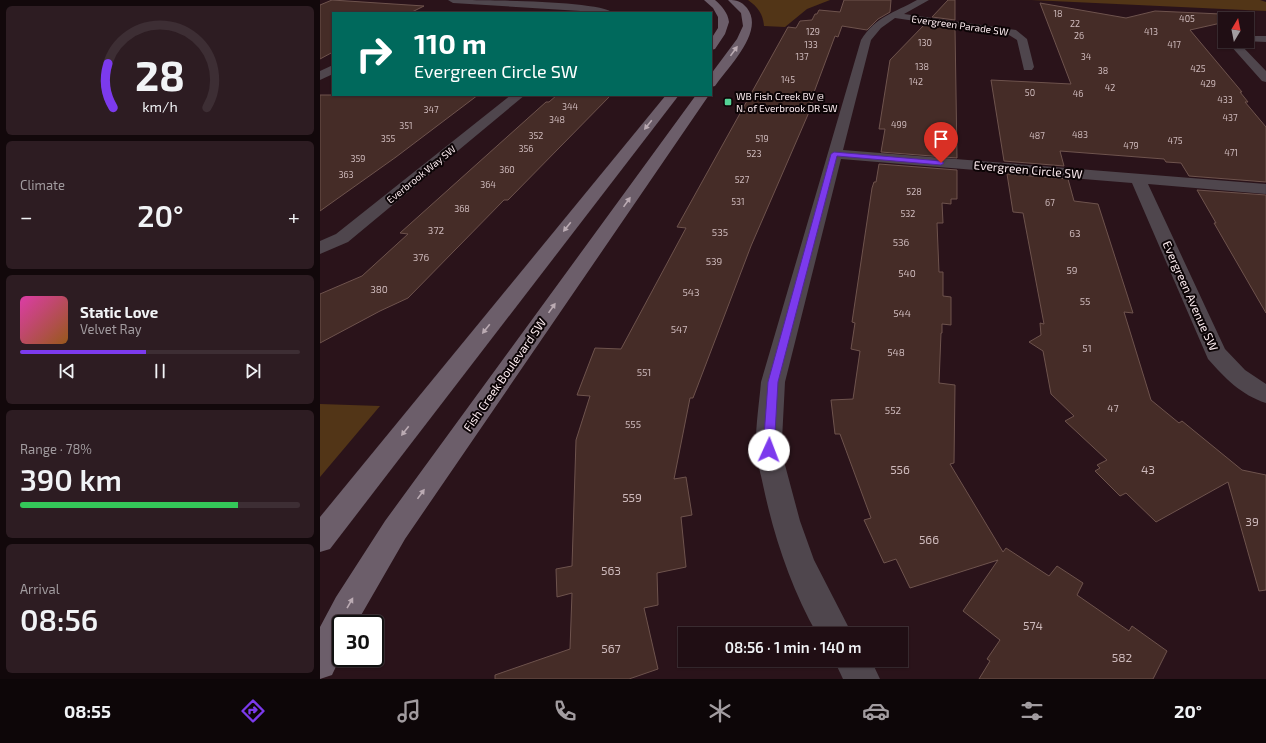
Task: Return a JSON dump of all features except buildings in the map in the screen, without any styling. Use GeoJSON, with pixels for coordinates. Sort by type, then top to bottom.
{"type":"FeatureCollection","features":[{"type":"Feature","properties":{"kind":"main road"},"geometry":{"type":"LineString","coordinates":[[709,0],[721,10],[725,21],[723,30],[712,46]]}},
{"type":"Feature","properties":{"kind":"main road"},"geometry":{"type":"LineString","coordinates":[[712,82],[742,40],[747,30],[747,15],[733,0]]}},
{"type":"Feature","properties":{"kind":"main road"},"geometry":{"type":"LineString","coordinates":[[320,539],[672,96]]}},
{"type":"Feature","properties":{"kind":"main road","name":"Fish Creek Boulevard SW"},"geometry":{"type":"LineString","coordinates":[[320,663],[347,608],[395,530],[701,96]]}},
{"type":"Feature","properties":{"kind":"street"},"geometry":{"type":"LineString","coordinates":[[453,0],[585,8],[605,12]]}},
{"type":"Feature","properties":{"kind":"street"},"geometry":{"type":"LineString","coordinates":[[831,627],[799,564],[782,514],[769,450],[773,382],[866,40],[874,27],[892,15],[924,0]]}},
{"type":"Feature","properties":{"kind":"street"},"geometry":{"type":"LineString","coordinates":[[448,10],[466,1]]}},
{"type":"Feature","properties":{"kind":"street","name":"Evergreen Parade SW"},"geometry":{"type":"LineString","coordinates":[[892,15],[1012,32],[1022,39],[1028,67]]}},
{"type":"Feature","properties":{"kind":"street"},"geometry":{"type":"LineString","coordinates":[[1254,39],[1266,39]]}},
{"type":"Feature","properties":{"kind":"street"},"geometry":{"type":"LineString","coordinates":[[1237,48],[1266,78]]}},
{"type":"Feature","properties":{"kind":"street"},"geometry":{"type":"LineString","coordinates":[[320,76],[332,70]]}},
{"type":"Feature","properties":{"kind":"street","name":"Everbrook Way SW"},"geometry":{"type":"LineString","coordinates":[[320,248],[342,238],[518,96]]}},
{"type":"Feature","properties":{"kind":"street","name":"Evergreen Circle SW"},"geometry":{"type":"LineString","coordinates":[[834,154],[1266,189]]}},
{"type":"Feature","properties":{"kind":"street","name":"Evergreen Avenue SW"},"geometry":{"type":"LineString","coordinates":[[1138,179],[1216,353],[1238,376],[1257,390],[1266,394]]}},
{"type":"Feature","properties":{"kind":"street"},"geometry":{"type":"LineString","coordinates":[[855,667],[863,679]]}},
{"type":"Feature","properties":{"kind":"shaded area"},"geometry":{"type":"Polygon","coordinates":[[[748,0],[830,0],[807,9],[785,27],[764,26],[759,11],[755,5],[748,0]]]}},
{"type":"Feature","properties":{"kind":"shaded area"},"geometry":{"type":"Polygon","coordinates":[[[1031,0],[1260,0],[1266,2],[1266,11],[1031,0]]]}},
{"type":"Feature","properties":{"kind":"shaded area"},"geometry":{"type":"Polygon","coordinates":[[[320,404],[380,406],[320,477],[320,404]]]}},
{"type":"Feature","properties":{"kind":"place","name":"WB Fish Creek BV @ N. of Everbrook DR SW"},"geometry":{"type":"Point","coordinates":[728,102]}},
{"type":"Feature","properties":{"kind":"route"},"geometry":{"type":"LineString","coordinates":[[769,450],[773,382],[834,154],[941,163]]}}]}
